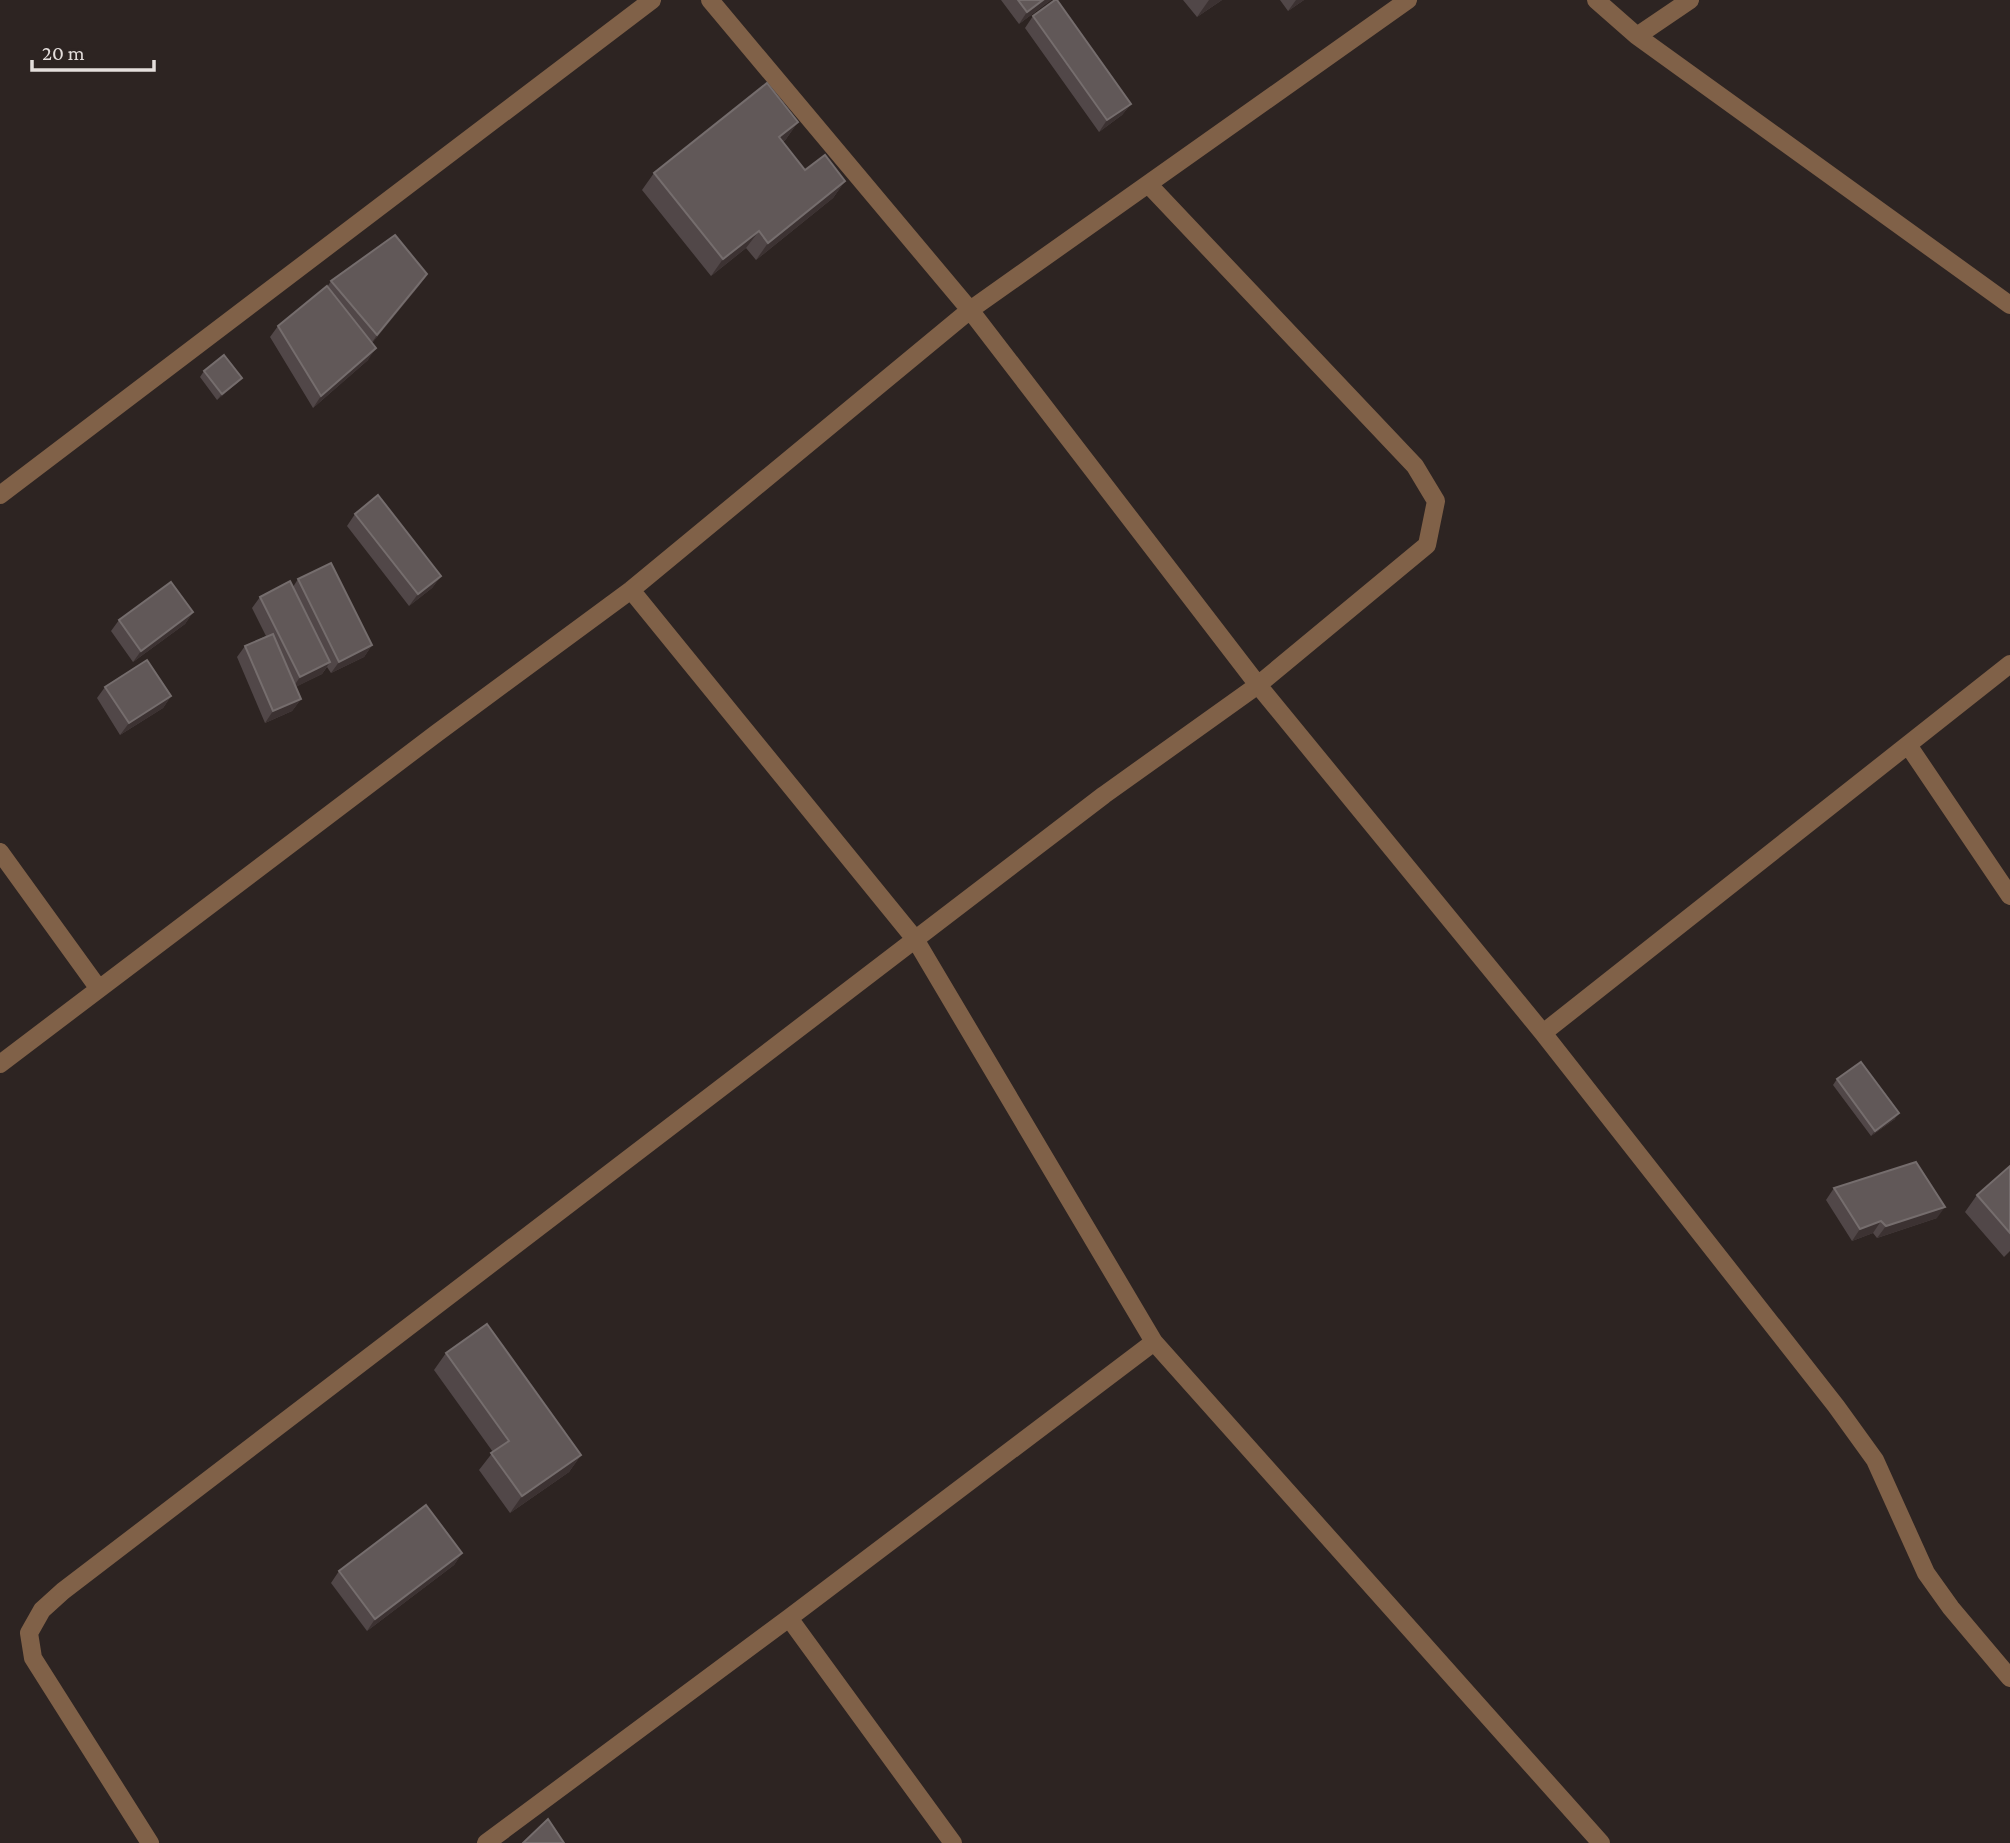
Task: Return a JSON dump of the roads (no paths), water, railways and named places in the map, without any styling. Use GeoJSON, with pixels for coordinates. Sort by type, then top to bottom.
{"type":"FeatureCollection","features":[{"type":"Feature","properties":{"kind":"street"},"geometry":{"type":"LineString","coordinates":[[0,495],[652,0]]}},
{"type":"Feature","properties":{"kind":"street"},"geometry":{"type":"LineString","coordinates":[[710,0],[970,310],[1258,685],[1543,1033],[1836,1406],[1875,1460],[1926,1573],[1951,1608],[2010,1678]]}},
{"type":"Feature","properties":{"kind":"street"},"geometry":{"type":"LineString","coordinates":[[0,1064],[632,590],[970,310],[1408,0]]}},
{"type":"Feature","properties":{"kind":"street"},"geometry":{"type":"LineString","coordinates":[[1596,0],[1637,36],[2010,305]]}},
{"type":"Feature","properties":{"kind":"street"},"geometry":{"type":"LineString","coordinates":[[1637,36],[1690,0]]}},
{"type":"Feature","properties":{"kind":"street"},"geometry":{"type":"LineString","coordinates":[[150,1843],[33,1658],[29,1633],[42,1610],[62,1591],[1104,795],[1258,685],[1427,545],[1436,501],[1415,466],[1149,184]]}},
{"type":"Feature","properties":{"kind":"street"},"geometry":{"type":"LineString","coordinates":[[632,590],[915,939],[1154,1342],[1601,1843]]}},
{"type":"Feature","properties":{"kind":"street"},"geometry":{"type":"LineString","coordinates":[[1543,1033],[2010,664]]}},
{"type":"Feature","properties":{"kind":"street"},"geometry":{"type":"LineString","coordinates":[[1908,745],[2010,896]]}},
{"type":"Feature","properties":{"kind":"street"},"geometry":{"type":"LineString","coordinates":[[0,852],[99,989]]}},
{"type":"Feature","properties":{"kind":"street"},"geometry":{"type":"LineString","coordinates":[[486,1843],[1154,1342]]}},
{"type":"Feature","properties":{"kind":"street"},"geometry":{"type":"LineString","coordinates":[[789,1618],[953,1843]]}}]}
